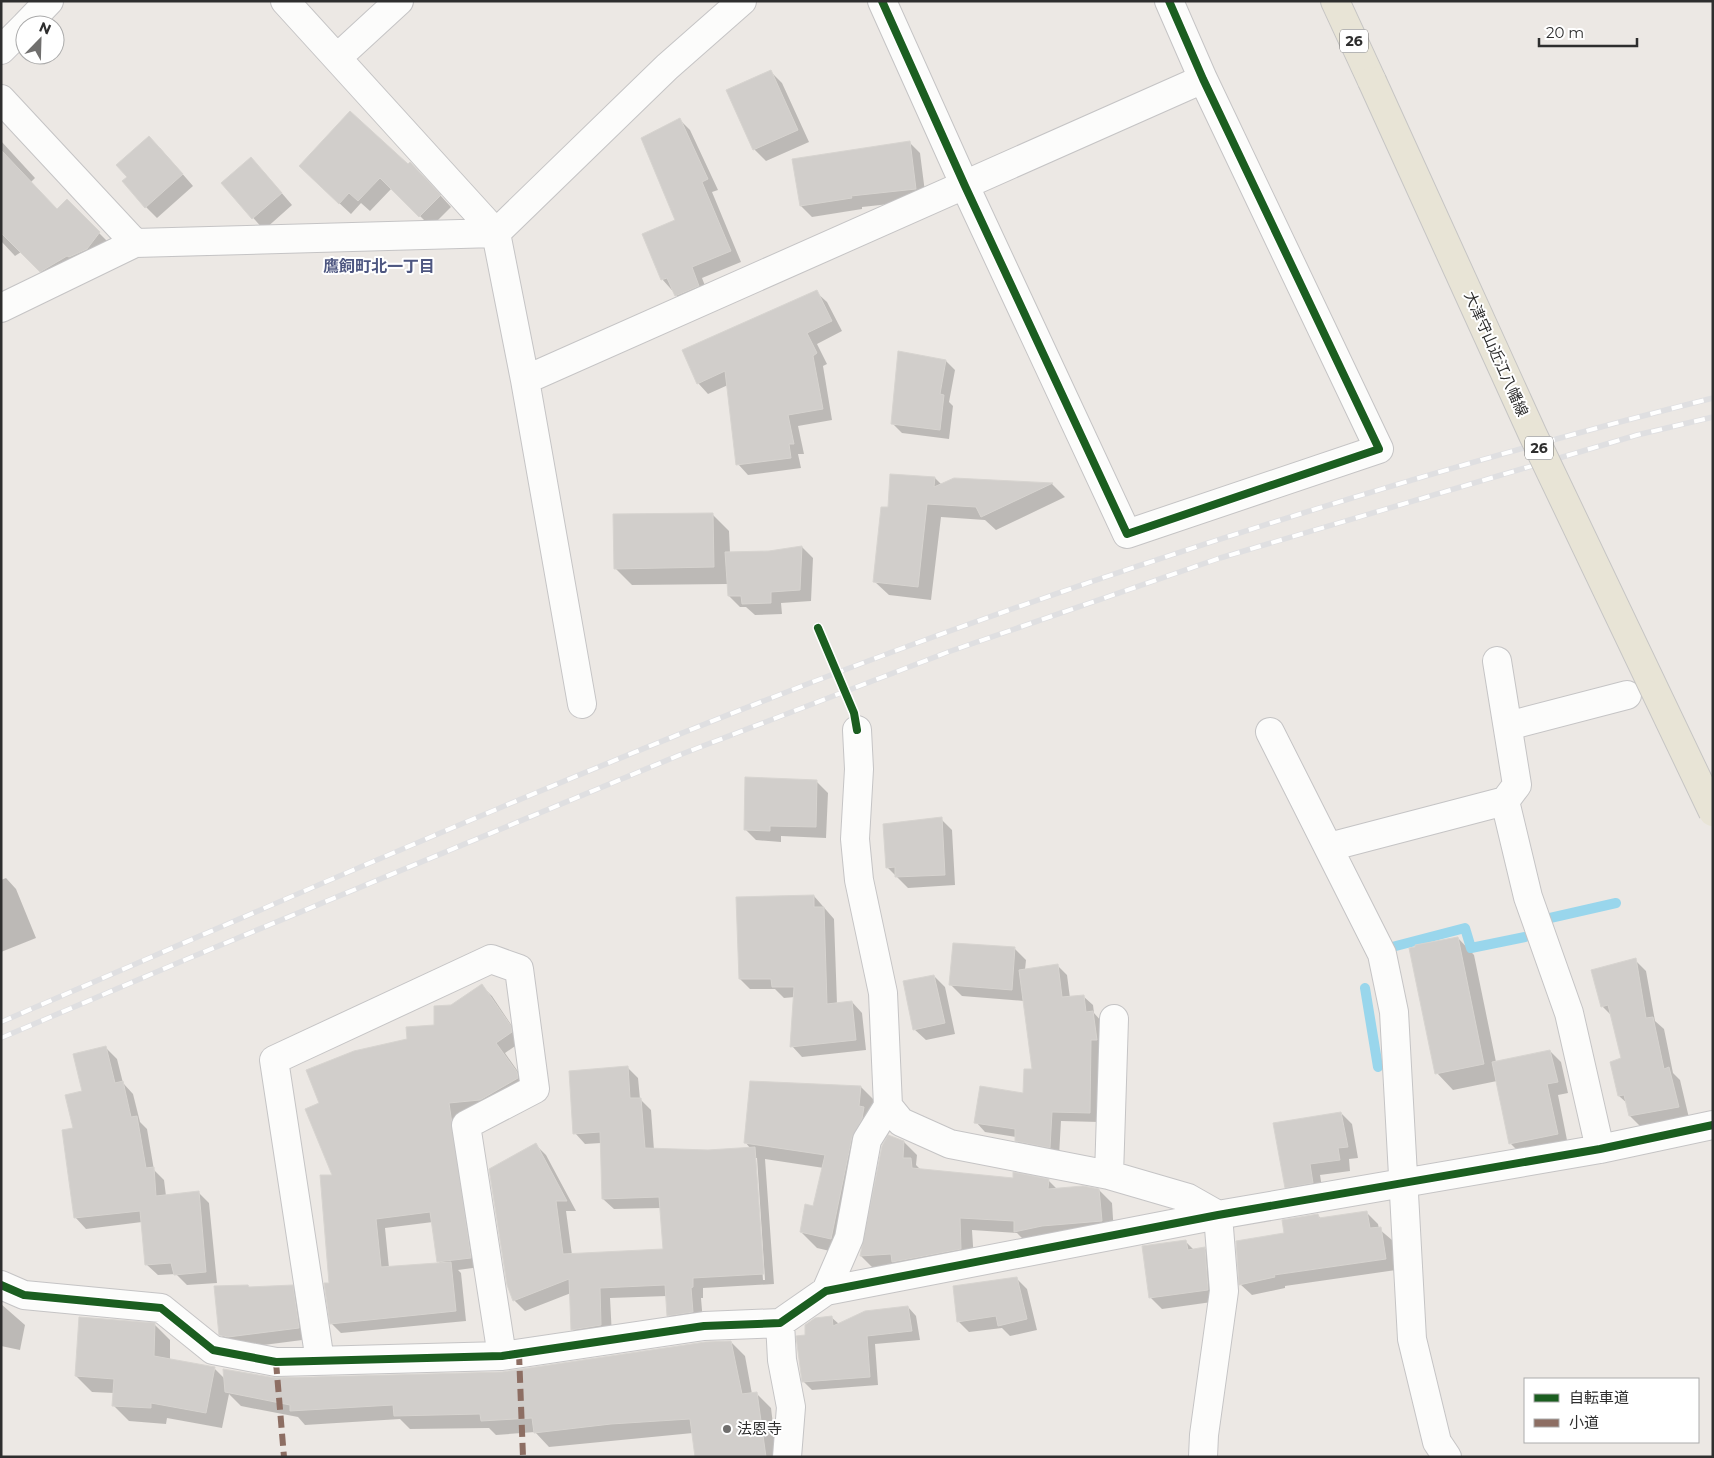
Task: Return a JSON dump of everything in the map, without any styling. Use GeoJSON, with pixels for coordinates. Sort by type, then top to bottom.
{"type":"FeatureCollection","features":[{"type":"Feature","properties":{"kind":"main road","name":"大津守山近江八幡線"},"geometry":{"type":"LineString","coordinates":[[1336,1],[1533,435],[1713,812]]}},
{"type":"Feature","properties":{"kind":"street"},"geometry":{"type":"LineString","coordinates":[[35,15],[49,1]]}},
{"type":"Feature","properties":{"kind":"street"},"geometry":{"type":"LineString","coordinates":[[285,1],[496,233],[525,380],[582,704]]}},
{"type":"Feature","properties":{"kind":"street"},"geometry":{"type":"LineString","coordinates":[[337,58],[399,1]]}},
{"type":"Feature","properties":{"kind":"street"},"geometry":{"type":"LineString","coordinates":[[1,308],[135,243],[496,233],[667,67],[742,1]]}},
{"type":"Feature","properties":{"kind":"street"},"geometry":{"type":"LineString","coordinates":[[882,1],[964,186],[1127,534],[1378,449],[1203,79],[1169,1]]}},
{"type":"Feature","properties":{"kind":"street"},"geometry":{"type":"LineString","coordinates":[[1,50],[15,35]]}},
{"type":"Feature","properties":{"kind":"street"},"geometry":{"type":"LineString","coordinates":[[525,380],[1203,79]]}},
{"type":"Feature","properties":{"kind":"street"},"geometry":{"type":"LineString","coordinates":[[1,99],[135,243]]}},
{"type":"Feature","properties":{"kind":"street"},"geometry":{"type":"LineString","coordinates":[[1330,847],[1505,801],[1517,785],[1497,660]]}},
{"type":"Feature","properties":{"kind":"street"},"geometry":{"type":"LineString","coordinates":[[1508,726],[1627,695]]}},
{"type":"Feature","properties":{"kind":"street"},"geometry":{"type":"LineString","coordinates":[[826,1291],[849,1238],[867,1140],[888,1106],[883,993],[859,880],[855,840],[859,769],[857,730]]}},
{"type":"Feature","properties":{"kind":"street"},"geometry":{"type":"LineString","coordinates":[[1270,732],[1330,847],[1382,954],[1384,962],[1394,1012],[1412,1338],[1437,1442],[1447,1457]]}},
{"type":"Feature","properties":{"kind":"street"},"geometry":{"type":"LineString","coordinates":[[1505,801],[1528,897],[1569,1013],[1600,1149]]}},
{"type":"Feature","properties":{"kind":"street"},"geometry":{"type":"LineString","coordinates":[[320,1361],[274,1060],[491,959],[519,969],[535,1089],[466,1125],[502,1356]]}},
{"type":"Feature","properties":{"kind":"street"},"geometry":{"type":"LineString","coordinates":[[1109,1174],[1114,1019]]}},
{"type":"Feature","properties":{"kind":"street"},"geometry":{"type":"LineString","coordinates":[[888,1106],[901,1122],[950,1144],[1109,1174],[1188,1198],[1218,1214]]}},
{"type":"Feature","properties":{"kind":"street"},"geometry":{"type":"LineString","coordinates":[[1,1285],[24,1295],[161,1308],[213,1350],[276,1362],[502,1356],[704,1326],[780,1322],[826,1291],[1218,1214],[1600,1149],[1713,1125]]}},
{"type":"Feature","properties":{"kind":"street"},"geometry":{"type":"LineString","coordinates":[[1203,1457],[1204,1436],[1224,1290],[1218,1214]]}},
{"type":"Feature","properties":{"kind":"street"},"geometry":{"type":"LineString","coordinates":[[780,1322],[782,1360],[790,1408],[787,1457]]}},
{"type":"Feature","properties":{"kind":"building"},"geometry":{"type":"Polygon","coordinates":[[[771,70],[798,130],[753,150],[726,90],[771,70]]]}},
{"type":"Feature","properties":{"kind":"building"},"geometry":{"type":"Polygon","coordinates":[[[350,111],[408,164],[410,162],[441,195],[419,217],[380,178],[358,201],[349,193],[339,204],[299,166],[350,111]]]}},
{"type":"Feature","properties":{"kind":"building"},"geometry":{"type":"Polygon","coordinates":[[[680,118],[708,179],[702,182],[731,251],[692,267],[699,286],[675,296],[667,278],[661,280],[642,234],[675,220],[641,138],[680,118]]]}},
{"type":"Feature","properties":{"kind":"building"},"geometry":{"type":"Polygon","coordinates":[[[149,136],[183,174],[145,208],[122,181],[127,177],[116,165],[149,136]]]}},
{"type":"Feature","properties":{"kind":"building"},"geometry":{"type":"Polygon","coordinates":[[[910,141],[916,189],[851,196],[852,198],[800,206],[792,159],[910,141]]]}},
{"type":"Feature","properties":{"kind":"building"},"geometry":{"type":"Polygon","coordinates":[[[1,150],[57,209],[67,199],[100,232],[87,249],[69,257],[67,256],[40,272],[1,233],[1,150]]]}},
{"type":"Feature","properties":{"kind":"building"},"geometry":{"type":"Polygon","coordinates":[[[251,157],[282,193],[252,219],[221,183],[251,157]]]}},
{"type":"Feature","properties":{"kind":"building"},"geometry":{"type":"Polygon","coordinates":[[[817,290],[832,321],[807,333],[817,353],[813,356],[823,409],[788,415],[794,444],[789,444],[791,458],[736,465],[725,371],[697,384],[682,350],[817,290]]]}},
{"type":"Feature","properties":{"kind":"building"},"geometry":{"type":"Polygon","coordinates":[[[898,351],[946,360],[940,394],[944,395],[940,430],[891,424],[898,351]]]}},
{"type":"Feature","properties":{"kind":"building"},"geometry":{"type":"Polygon","coordinates":[[[890,474],[935,477],[934,487],[954,478],[1053,483],[981,517],[976,507],[927,504],[918,587],[873,582],[881,507],[888,507],[890,474]]]}},
{"type":"Feature","properties":{"kind":"building"},"geometry":{"type":"Polygon","coordinates":[[[713,513],[714,567],[614,569],[613,514],[713,513]]]}},
{"type":"Feature","properties":{"kind":"building"},"geometry":{"type":"Polygon","coordinates":[[[802,546],[800,590],[771,592],[771,603],[742,604],[741,596],[728,596],[725,552],[769,551],[802,546]]]}},
{"type":"Feature","properties":{"kind":"building"},"geometry":{"type":"Polygon","coordinates":[[[745,777],[817,780],[816,827],[770,826],[770,831],[744,830],[745,777]]]}},
{"type":"Feature","properties":{"kind":"building"},"geometry":{"type":"Polygon","coordinates":[[[942,817],[945,875],[895,877],[895,867],[886,868],[883,824],[942,817]]]}},
{"type":"Feature","properties":{"kind":"building"},"geometry":{"type":"Polygon","coordinates":[[[814,895],[814,907],[824,907],[827,1004],[852,1001],[856,1040],[790,1047],[794,987],[772,987],[771,979],[739,979],[736,897],[814,895]]]}},
{"type":"Feature","properties":{"kind":"building"},"geometry":{"type":"Polygon","coordinates":[[[1458,937],[1484,1064],[1435,1074],[1409,948],[1415,947],[1415,945],[1458,937]]]}},
{"type":"Feature","properties":{"kind":"building"},"geometry":{"type":"Polygon","coordinates":[[[953,943],[1015,947],[1012,990],[949,985],[953,943]]]}},
{"type":"Feature","properties":{"kind":"building"},"geometry":{"type":"Polygon","coordinates":[[[1636,958],[1646,1018],[1653,1017],[1664,1069],[1669,1067],[1679,1107],[1629,1116],[1624,1095],[1618,1096],[1610,1062],[1621,1058],[1608,1005],[1601,1007],[1591,970],[1636,958]]]}},
{"type":"Feature","properties":{"kind":"building"},"geometry":{"type":"Polygon","coordinates":[[[1058,964],[1062,997],[1084,995],[1086,1012],[1093,1011],[1097,1040],[1091,1040],[1090,1113],[1052,1112],[1050,1148],[1015,1141],[1015,1129],[974,1123],[980,1086],[1023,1093],[1024,1069],[1032,1069],[1019,970],[1058,964]]]}},
{"type":"Feature","properties":{"kind":"building"},"geometry":{"type":"Polygon","coordinates":[[[934,975],[945,1023],[913,1030],[903,981],[934,975]]]}},
{"type":"Feature","properties":{"kind":"building"},"geometry":{"type":"Polygon","coordinates":[[[482,984],[511,1026],[512,1032],[496,1043],[517,1072],[518,1078],[480,1100],[449,1103],[471,1258],[437,1262],[430,1212],[376,1219],[381,1267],[451,1262],[456,1311],[330,1324],[324,1283],[329,1283],[320,1175],[332,1175],[305,1109],[319,1103],[306,1070],[354,1051],[407,1039],[406,1027],[434,1025],[434,1006],[451,1005],[482,984]]]}},
{"type":"Feature","properties":{"kind":"building"},"geometry":{"type":"Polygon","coordinates":[[[106,1046],[115,1083],[123,1081],[131,1117],[137,1116],[146,1168],[154,1167],[156,1196],[199,1191],[206,1272],[174,1275],[171,1263],[145,1265],[140,1211],[74,1218],[62,1130],[73,1128],[65,1095],[82,1091],[73,1054],[106,1046]]]}},
{"type":"Feature","properties":{"kind":"building"},"geometry":{"type":"Polygon","coordinates":[[[1550,1050],[1558,1082],[1547,1084],[1558,1134],[1509,1144],[1492,1062],[1550,1050]]]}},
{"type":"Feature","properties":{"kind":"building"},"geometry":{"type":"Polygon","coordinates":[[[628,1066],[630,1098],[641,1098],[645,1148],[708,1150],[755,1147],[764,1274],[693,1278],[693,1287],[691,1288],[693,1312],[667,1316],[665,1285],[600,1288],[601,1325],[571,1330],[569,1279],[513,1301],[507,1285],[489,1169],[536,1143],[567,1201],[556,1201],[563,1254],[663,1249],[659,1197],[602,1199],[600,1132],[573,1134],[569,1071],[628,1066]]]}},
{"type":"Feature","properties":{"kind":"building"},"geometry":{"type":"Polygon","coordinates":[[[750,1081],[861,1086],[859,1106],[864,1107],[862,1119],[852,1137],[831,1239],[800,1232],[805,1204],[813,1206],[825,1155],[744,1143],[750,1081]]]}},
{"type":"Feature","properties":{"kind":"building"},"geometry":{"type":"Polygon","coordinates":[[[1341,1112],[1348,1147],[1338,1148],[1340,1160],[1310,1164],[1313,1183],[1285,1188],[1273,1123],[1341,1112]]]}},
{"type":"Feature","properties":{"kind":"building"},"geometry":{"type":"Polygon","coordinates":[[[888,1135],[904,1141],[903,1158],[911,1158],[912,1168],[1013,1178],[1013,1172],[1049,1179],[1048,1189],[1083,1186],[1099,1189],[1102,1221],[1042,1226],[1014,1232],[1014,1221],[960,1218],[961,1249],[892,1262],[891,1254],[860,1256],[882,1146],[888,1135]]]}},
{"type":"Feature","properties":{"kind":"building"},"geometry":{"type":"Polygon","coordinates":[[[1367,1211],[1370,1228],[1381,1227],[1386,1259],[1274,1275],[1275,1277],[1239,1285],[1236,1241],[1284,1233],[1282,1220],[1318,1214],[1319,1218],[1367,1211]]]}},
{"type":"Feature","properties":{"kind":"building"},"geometry":{"type":"Polygon","coordinates":[[[1186,1240],[1188,1250],[1205,1247],[1208,1290],[1149,1298],[1142,1246],[1186,1240]]]}},
{"type":"Feature","properties":{"kind":"building"},"geometry":{"type":"Polygon","coordinates":[[[1017,1277],[1027,1319],[998,1326],[996,1316],[957,1322],[953,1286],[1017,1277]]]}},
{"type":"Feature","properties":{"kind":"building"},"geometry":{"type":"Polygon","coordinates":[[[248,1285],[249,1287],[293,1285],[299,1328],[228,1337],[219,1335],[214,1286],[248,1285]]]}},
{"type":"Feature","properties":{"kind":"building"},"geometry":{"type":"Polygon","coordinates":[[[908,1306],[912,1331],[867,1336],[870,1377],[802,1382],[796,1336],[805,1335],[805,1325],[815,1318],[832,1316],[833,1326],[865,1311],[908,1306]]]}},
{"type":"Feature","properties":{"kind":"building"},"geometry":{"type":"Polygon","coordinates":[[[79,1317],[155,1323],[154,1356],[215,1367],[206,1413],[151,1403],[151,1408],[112,1406],[114,1379],[75,1376],[79,1317]]]}},
{"type":"Feature","properties":{"kind":"building"},"geometry":{"type":"Polygon","coordinates":[[[731,1341],[742,1394],[757,1392],[766,1457],[695,1457],[690,1419],[611,1424],[534,1433],[532,1418],[481,1421],[480,1414],[394,1416],[393,1405],[290,1411],[290,1405],[225,1392],[223,1369],[276,1378],[502,1372],[705,1342],[731,1341]]]}},
{"type":"Feature","properties":{"kind":"waterway"},"geometry":{"type":"LineString","coordinates":[[1550,918],[1616,903]]}},
{"type":"Feature","properties":{"kind":"waterway"},"geometry":{"type":"LineString","coordinates":[[1392,947],[1465,928],[1471,948],[1525,937]]}},
{"type":"Feature","properties":{"kind":"waterway"},"geometry":{"type":"LineString","coordinates":[[1365,988],[1378,1067]]}},
{"type":"Feature","properties":{"kind":"railway"},"geometry":{"type":"LineString","coordinates":[[1,1022],[581,774],[815,681],[933,637],[1126,570],[1320,508],[1516,450],[1713,398]]}},
{"type":"Feature","properties":{"kind":"railway"},"geometry":{"type":"LineString","coordinates":[[1,1038],[682,754],[948,652],[1220,558],[1637,435],[1713,417]]}},
{"type":"Feature","properties":{"kind":"marked path"},"geometry":{"type":"LineString","coordinates":[[519,1353],[523,1457]]}},
{"type":"Feature","properties":{"kind":"marked path"},"geometry":{"type":"LineString","coordinates":[[276,1362],[284,1457]]}},
{"type":"Feature","properties":{"kind":"cycle path"},"geometry":{"type":"LineString","coordinates":[[882,1],[965,186],[1127,534],[1379,449],[1203,79],[1169,1]]}},
{"type":"Feature","properties":{"kind":"cycle path"},"geometry":{"type":"LineString","coordinates":[[818,628],[854,713],[857,730]]}},
{"type":"Feature","properties":{"kind":"cycle path"},"geometry":{"type":"LineString","coordinates":[[1,1285],[24,1295],[161,1308],[213,1350],[276,1362],[502,1356],[704,1326],[780,1323],[826,1291],[1218,1215],[1600,1149],[1713,1125]]}},
{"type":"Feature","properties":{"kind":"place","name":"法恩寺"},"geometry":{"type":"Point","coordinates":[727,1429]}},
{"type":"Feature","properties":{"kind":"district","name":"鷹飼町北一丁目"},"geometry":{"type":"Point","coordinates":[379,266]}}]}
